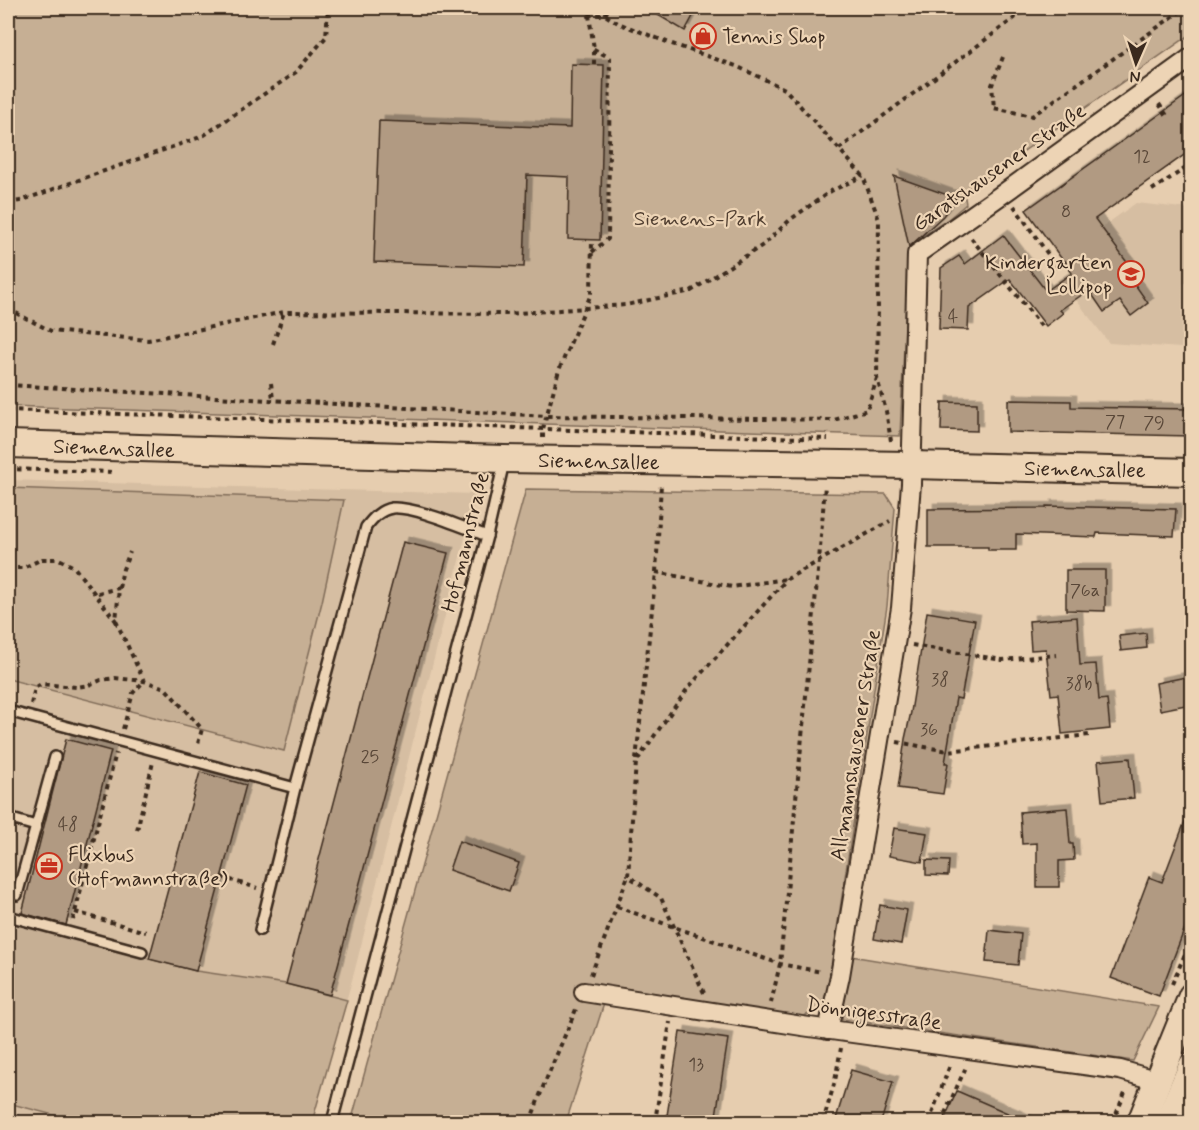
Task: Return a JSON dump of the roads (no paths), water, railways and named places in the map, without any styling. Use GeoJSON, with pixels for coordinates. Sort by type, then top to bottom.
{"type":"FeatureCollection","features":[{"type":"Feature","properties":{"kind":"main road","name":"Siemensallee"},"geometry":{"type":"LineString","coordinates":[[8,444],[504,459],[826,464],[911,457],[1191,472]]}},
{"type":"Feature","properties":{"kind":"main road"},"geometry":{"type":"LineString","coordinates":[[1141,1122],[1191,996]]}},
{"type":"Feature","properties":{"kind":"main road"},"geometry":{"type":"LineString","coordinates":[[1168,1122],[1191,1068]]}},
{"type":"Feature","properties":{"kind":"street","name":"Garatshausener Straße"},"geometry":{"type":"LineString","coordinates":[[911,457],[917,254],[1191,57]]}},
{"type":"Feature","properties":{"kind":"street","name":"Allmannshausener Straße"},"geometry":{"type":"LineString","coordinates":[[836,1031],[840,976],[901,608],[911,457]]}},
{"type":"Feature","properties":{"kind":"street","name":"Dönnigesstraße"},"geometry":{"type":"LineString","coordinates":[[584,992],[766,1021],[1120,1070],[1158,1081]]}},
{"type":"Feature","properties":{"kind":"lane","name":"Hofmannstraße"},"geometry":{"type":"LineString","coordinates":[[332,1122],[487,536],[504,459]]}},
{"type":"Feature","properties":{"kind":"lane"},"geometry":{"type":"LineString","coordinates":[[260,930],[295,788],[366,527],[375,515],[392,508],[412,510],[487,536]]}},
{"type":"Feature","properties":{"kind":"lane"},"geometry":{"type":"LineString","coordinates":[[8,722],[9,711],[295,788]]}},
{"type":"Feature","properties":{"kind":"lane"},"geometry":{"type":"LineString","coordinates":[[17,895],[55,757]]}},
{"type":"Feature","properties":{"kind":"lane"},"geometry":{"type":"LineString","coordinates":[[8,818],[36,826]]}},
{"type":"Feature","properties":{"kind":"lane"},"geometry":{"type":"LineString","coordinates":[[8,916],[142,952]]}},
{"type":"Feature","properties":{"kind":"lane"},"geometry":{"type":"LineString","coordinates":[[8,1120],[18,1122]]}},
{"type":"Feature","properties":{"kind":"place","name":"Tennis Shop"},"geometry":{"type":"Point","coordinates":[703,36]}},
{"type":"Feature","properties":{"kind":"place","name":"Kindergarten Lollipop"},"geometry":{"type":"Point","coordinates":[1131,274]}},
{"type":"Feature","properties":{"kind":"place","name":"Flixbus (Hofmannstraße)"},"geometry":{"type":"Point","coordinates":[49,866]}},
{"type":"Feature","properties":{"kind":"park label","name":"Siemens-Park"},"geometry":{"type":"Point","coordinates":[700,218]}}]}
